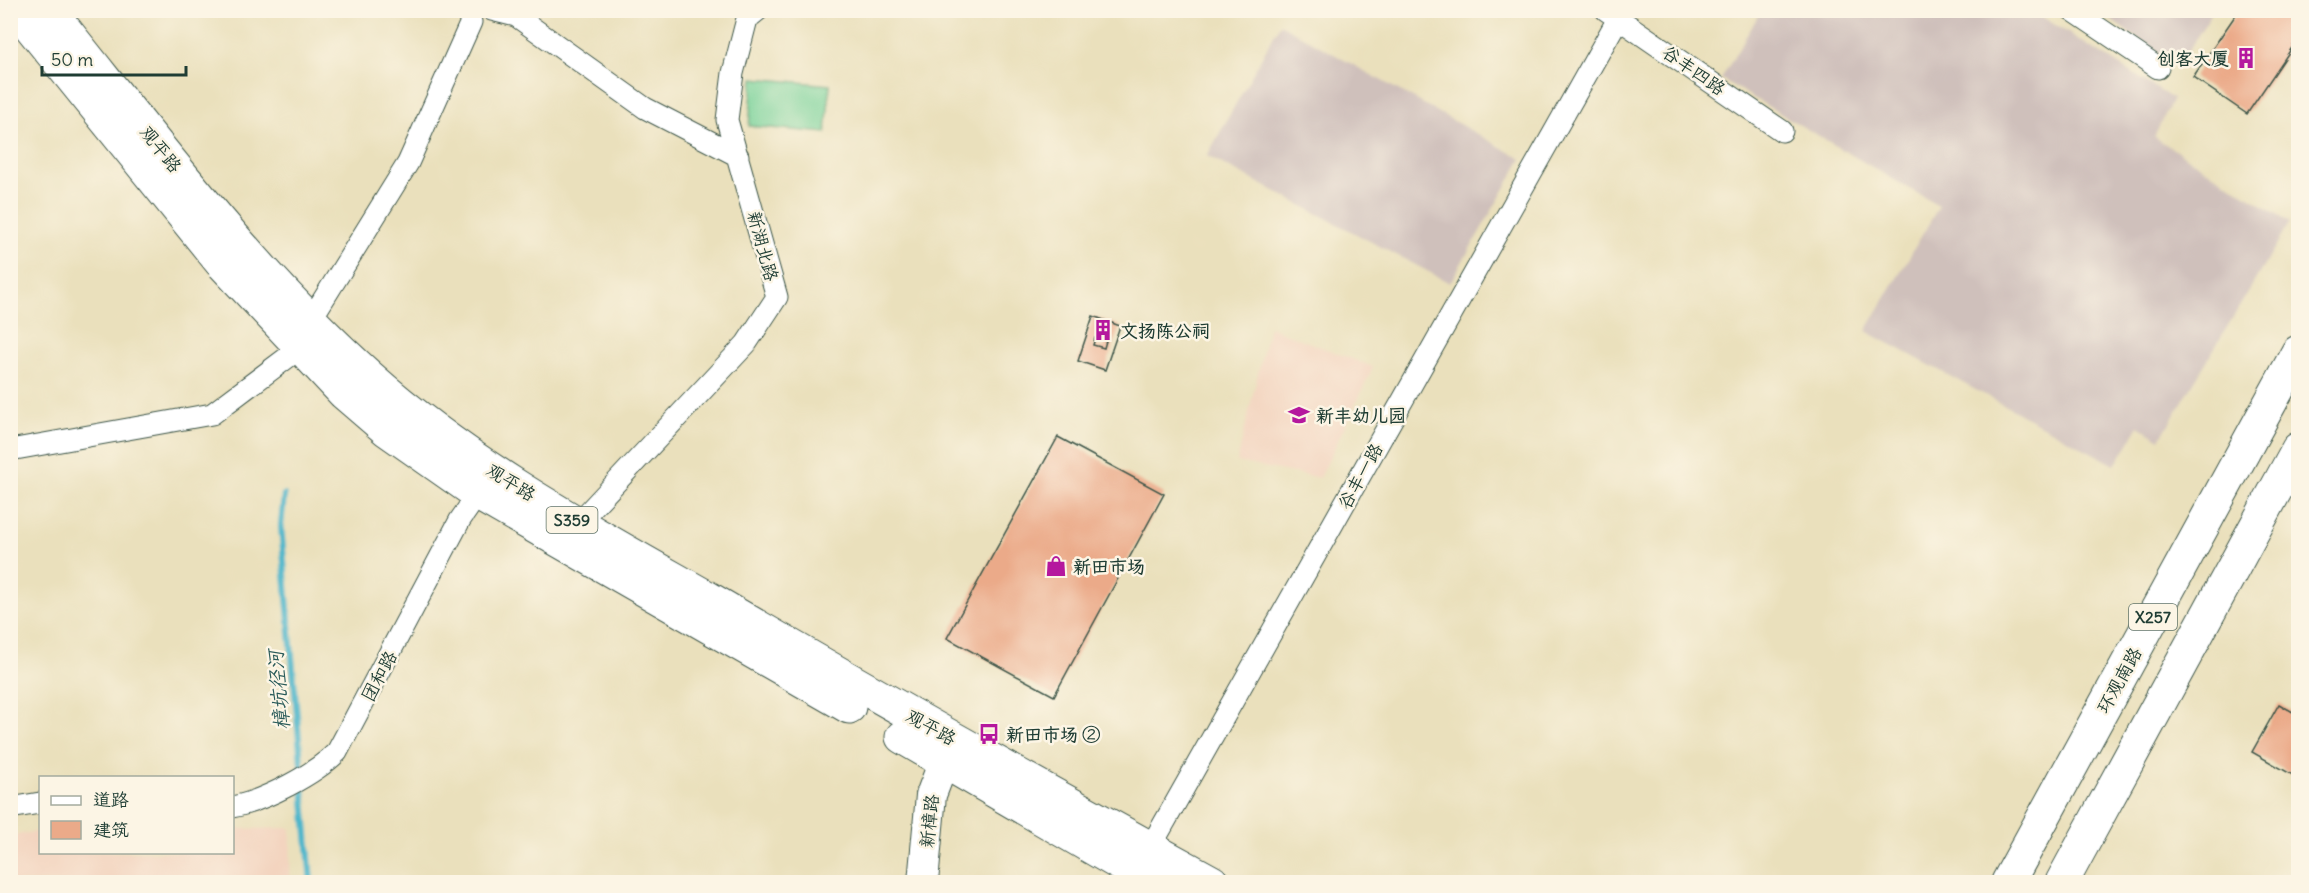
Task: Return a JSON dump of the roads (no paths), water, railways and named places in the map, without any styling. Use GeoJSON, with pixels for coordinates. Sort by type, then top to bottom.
{"type":"FeatureCollection","features":[{"type":"Feature","properties":{"kind":"main road","name":"观平路"},"geometry":{"type":"LineString","coordinates":[[17,10],[213,252],[305,335],[468,455],[578,523],[933,729],[1212,882]]}},
{"type":"Feature","properties":{"kind":"main road","name":"观平路"},"geometry":{"type":"LineString","coordinates":[[48,10],[227,229],[305,335],[344,393],[387,430],[478,494],[1151,882]]}},
{"type":"Feature","properties":{"kind":"main road","name":"环观南路"},"geometry":{"type":"LineString","coordinates":[[2008,882],[2298,352]]}},
{"type":"Feature","properties":{"kind":"main road","name":"X257"},"geometry":{"type":"LineString","coordinates":[[2062,882],[2298,449]]}},
{"type":"Feature","properties":{"kind":"street"},"geometry":{"type":"LineString","coordinates":[[10,450],[212,414],[305,335],[408,163],[471,22],[466,10]]}},
{"type":"Feature","properties":{"kind":"street"},"geometry":{"type":"LineString","coordinates":[[492,10],[516,16],[645,108],[738,156]]}},
{"type":"Feature","properties":{"kind":"street","name":"新湖北路"},"geometry":{"type":"LineString","coordinates":[[578,523],[746,344],[777,297],[727,120],[733,73],[747,19],[758,10]]}},
{"type":"Feature","properties":{"kind":"street"},"geometry":{"type":"LineString","coordinates":[[2072,10],[2158,68]]}},
{"type":"Feature","properties":{"kind":"street","name":"谷丰四路"},"geometry":{"type":"LineString","coordinates":[[1616,13],[1782,131]]}},
{"type":"Feature","properties":{"kind":"street","name":"谷丰一路"},"geometry":{"type":"LineString","coordinates":[[1150,848],[1616,13]]}},
{"type":"Feature","properties":{"kind":"street","name":"团和路"},"geometry":{"type":"LineString","coordinates":[[234,806],[260,799],[327,762],[346,739],[460,520],[478,494]]}},
{"type":"Feature","properties":{"kind":"street","name":"新樟路"},"geometry":{"type":"LineString","coordinates":[[923,882],[931,795],[944,761]]}},
{"type":"Feature","properties":{"kind":"street"},"geometry":{"type":"LineString","coordinates":[[10,808],[39,803]]}},
{"type":"Feature","properties":{"kind":"waterway","name":"樟坑径河"},"geometry":{"type":"LineString","coordinates":[[284,495],[281,526],[311,882]]}},
{"type":"Feature","properties":{"kind":"place","name":"创客大厦"},"geometry":{"type":"Point","coordinates":[2246,58]}},
{"type":"Feature","properties":{"kind":"place","name":"文扬陈公祠"},"geometry":{"type":"Point","coordinates":[1103,330]}},
{"type":"Feature","properties":{"kind":"place","name":"新丰幼儿园"},"geometry":{"type":"Point","coordinates":[1299,415]}},
{"type":"Feature","properties":{"kind":"place","name":"新田市场"},"geometry":{"type":"Point","coordinates":[1056,566]}},
{"type":"Feature","properties":{"kind":"place","name":"新田市场 ②"},"geometry":{"type":"Point","coordinates":[989,734]}}]}
